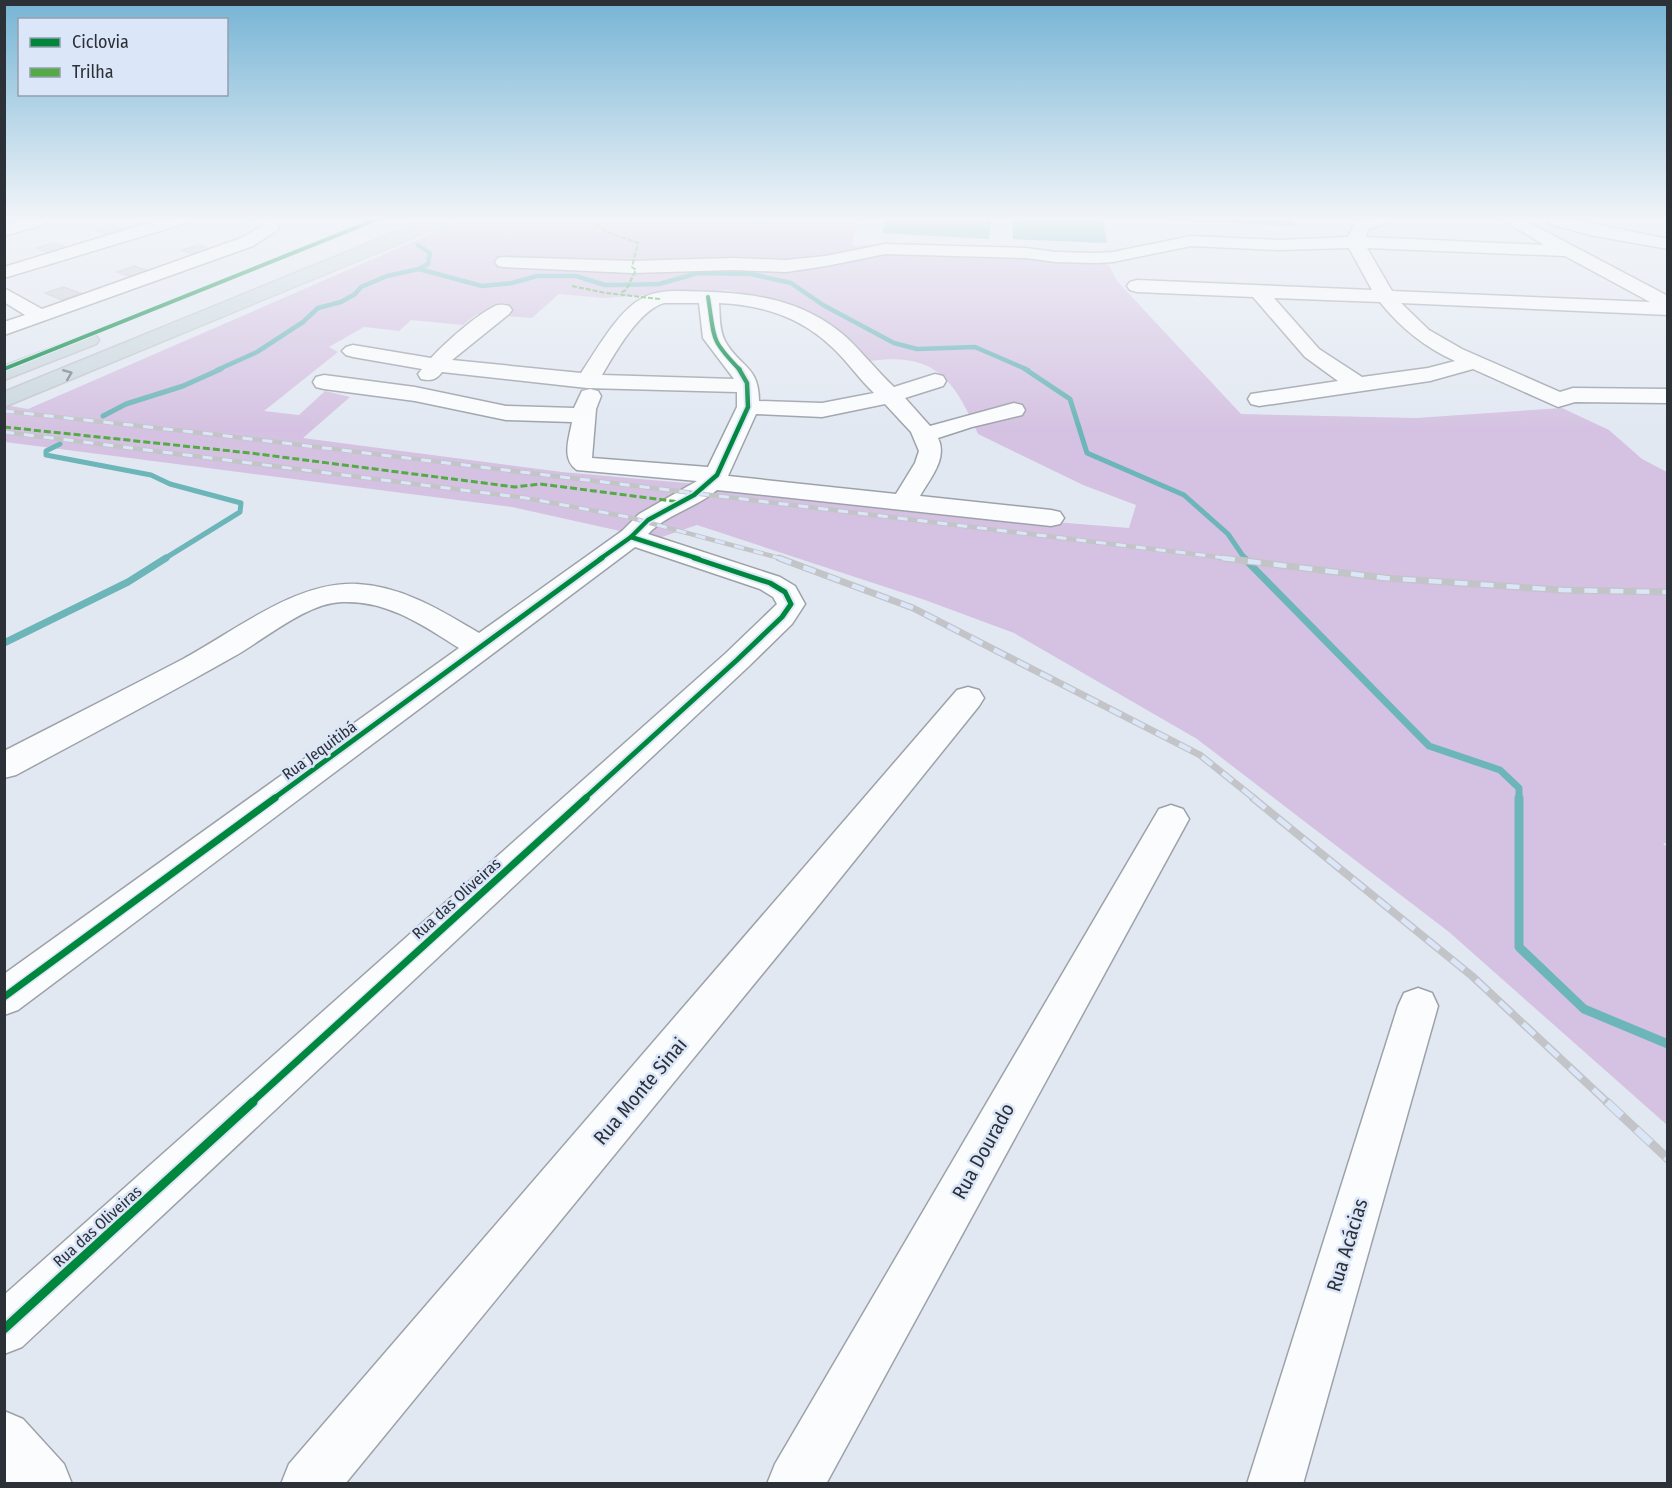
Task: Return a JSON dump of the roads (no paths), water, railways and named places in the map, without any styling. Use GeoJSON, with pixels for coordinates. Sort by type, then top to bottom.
{"type":"FeatureCollection","features":[{"type":"Feature","properties":{"kind":"highway"},"geometry":{"type":"LineString","coordinates":[[4,374],[215,289]]}},
{"type":"Feature","properties":{"kind":"highway"},"geometry":{"type":"LineString","coordinates":[[9,398],[272,289]]}},
{"type":"Feature","properties":{"kind":"street"},"geometry":{"type":"LineString","coordinates":[[4,329],[115,289]]}},
{"type":"Feature","properties":{"kind":"street"},"geometry":{"type":"LineString","coordinates":[[1212,289],[1668,307]]}},
{"type":"Feature","properties":{"kind":"street"},"geometry":{"type":"LineString","coordinates":[[1381,289],[1406,321],[1422,334],[1455,353],[1477,361],[1558,400],[1573,395],[1668,396]]}},
{"type":"Feature","properties":{"kind":"street"},"geometry":{"type":"LineString","coordinates":[[1637,289],[1668,307]]}},
{"type":"Feature","properties":{"kind":"street"},"geometry":{"type":"LineString","coordinates":[[1259,292],[1312,353],[1359,385]]}},
{"type":"Feature","properties":{"kind":"street"},"geometry":{"type":"LineString","coordinates":[[4,294],[41,316]]}},
{"type":"Feature","properties":{"kind":"street"},"geometry":{"type":"LineString","coordinates":[[904,501],[927,463],[931,451],[925,435],[891,395],[867,374],[834,337],[792,310],[768,301],[743,297],[669,297],[643,306],[592,381],[579,456],[580,461],[586,465],[1051,518]]}},
{"type":"Feature","properties":{"kind":"street"},"geometry":{"type":"LineString","coordinates":[[708,297],[714,338],[741,371],[748,397],[714,478]]}},
{"type":"Feature","properties":{"kind":"street"},"geometry":{"type":"LineString","coordinates":[[416,394],[436,365],[502,310]]}},
{"type":"Feature","properties":{"kind":"street"},"geometry":{"type":"LineString","coordinates":[[353,351],[436,365],[748,397],[795,411],[825,410],[855,405],[935,381]]}},
{"type":"Feature","properties":{"kind":"street"},"geometry":{"type":"LineString","coordinates":[[1259,399],[1430,374],[1477,361]]}},
{"type":"Feature","properties":{"kind":"street"},"geometry":{"type":"LineString","coordinates":[[324,382],[416,394],[506,413],[585,415]]}},
{"type":"Feature","properties":{"kind":"street"},"geometry":{"type":"LineString","coordinates":[[925,435],[964,422],[1014,410]]}},
{"type":"Feature","properties":{"kind":"street","name":"Rua Jequitibá"},"geometry":{"type":"LineString","coordinates":[[4,997],[481,648],[639,529],[698,494],[714,478]]}},
{"type":"Feature","properties":{"kind":"street","name":"Rua das Oliveiras"},"geometry":{"type":"LineString","coordinates":[[4,1329],[737,660],[782,617],[791,604],[785,592],[770,583],[639,529]]}},
{"type":"Feature","properties":{"kind":"street"},"geometry":{"type":"LineString","coordinates":[[4,766],[226,649],[285,614],[318,599],[340,593],[390,599],[420,611],[481,648]]}},
{"type":"Feature","properties":{"kind":"street","name":"Rua Monte Sinai"},"geometry":{"type":"LineString","coordinates":[[309,1484],[801,900],[968,698]]}},
{"type":"Feature","properties":{"kind":"street","name":"Rua Dourado"},"geometry":{"type":"LineString","coordinates":[[795,1484],[1171,819]]}},
{"type":"Feature","properties":{"kind":"street","name":"Rua Acácias"},"geometry":{"type":"LineString","coordinates":[[1275,1484],[1418,1006]]}},
{"type":"Feature","properties":{"kind":"street"},"geometry":{"type":"LineString","coordinates":[[4,1438],[44,1484]]}},
{"type":"Feature","properties":{"kind":"waterway"},"geometry":{"type":"LineString","coordinates":[[217,370],[257,352],[303,322],[318,308],[341,302],[359,289]]}},
{"type":"Feature","properties":{"kind":"waterway"},"geometry":{"type":"LineString","coordinates":[[800,289],[823,305],[894,343],[917,349],[975,347],[1028,370]]}},
{"type":"Feature","properties":{"kind":"waterway"},"geometry":{"type":"LineString","coordinates":[[103,416],[126,404],[183,386],[221,369]]}},
{"type":"Feature","properties":{"kind":"waterway"},"geometry":{"type":"LineString","coordinates":[[1025,369],[1070,399],[1087,453],[1184,495],[1228,534],[1245,559]]}},
{"type":"Feature","properties":{"kind":"waterway"},"geometry":{"type":"LineString","coordinates":[[60,444],[46,451],[46,455],[151,475],[170,484],[241,503],[240,512],[164,559]]}},
{"type":"Feature","properties":{"kind":"waterway"},"geometry":{"type":"LineString","coordinates":[[4,643],[128,582],[166,558]]}},
{"type":"Feature","properties":{"kind":"waterway"},"geometry":{"type":"LineString","coordinates":[[1244,558],[1429,746],[1500,770],[1519,788],[1519,947],[1584,1009],[1668,1044]]}},
{"type":"Feature","properties":{"kind":"railway"},"geometry":{"type":"LineString","coordinates":[[4,411],[202,433],[1234,559]]}},
{"type":"Feature","properties":{"kind":"railway"},"geometry":{"type":"LineString","coordinates":[[4,432],[526,498],[628,517],[783,559]]}},
{"type":"Feature","properties":{"kind":"railway"},"geometry":{"type":"LineString","coordinates":[[779,558],[913,608],[1200,755],[1255,799]]}},
{"type":"Feature","properties":{"kind":"railway"},"geometry":{"type":"LineString","coordinates":[[1222,558],[1385,578],[1562,590],[1668,592]]}},
{"type":"Feature","properties":{"kind":"railway"},"geometry":{"type":"LineString","coordinates":[[1253,798],[1472,976],[1608,1103]]}},
{"type":"Feature","properties":{"kind":"railway"},"geometry":{"type":"LineString","coordinates":[[1607,1102],[1668,1159]]}}]}
